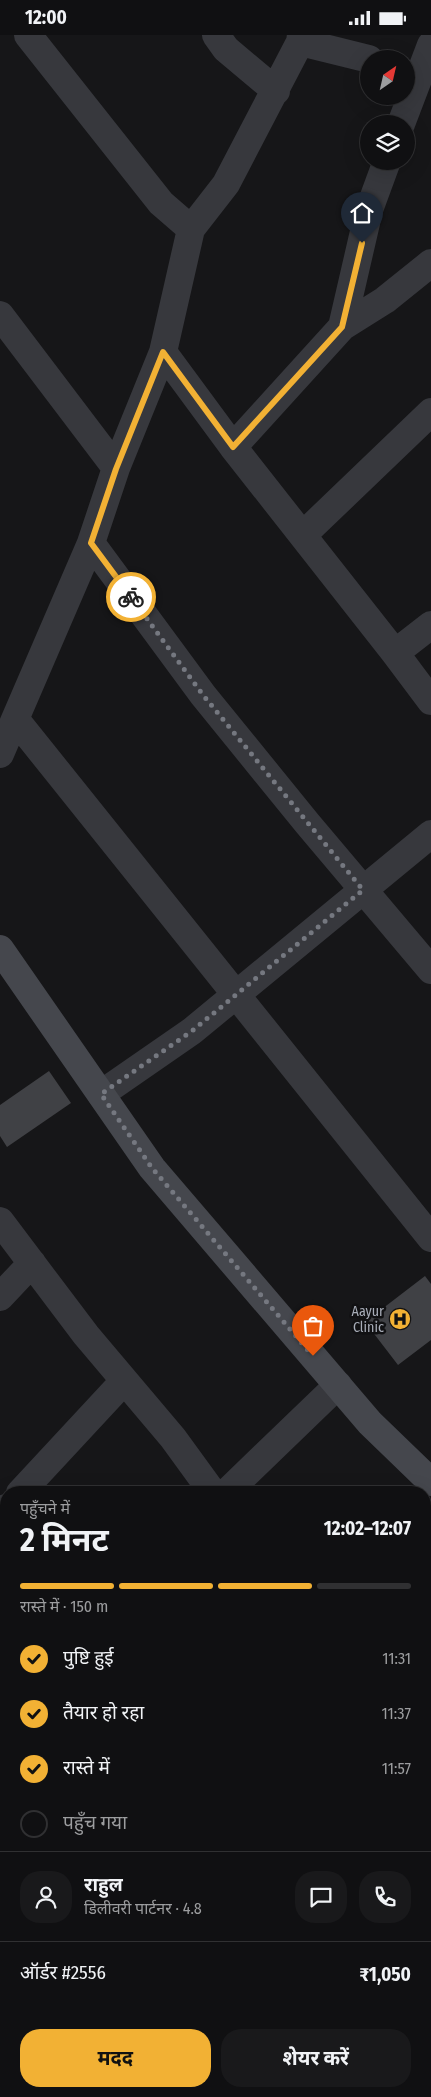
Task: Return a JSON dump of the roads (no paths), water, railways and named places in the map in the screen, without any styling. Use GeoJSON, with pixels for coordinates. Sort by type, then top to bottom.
{"type":"FeatureCollection","features":[{"type":"Feature","properties":{"kind":"street"},"geometry":{"type":"LineString","coordinates":[[28,35],[161,203],[191,229]]}},
{"type":"Feature","properties":{"kind":"street"},"geometry":{"type":"LineString","coordinates":[[216,35],[226,49],[276,91]]}},
{"type":"Feature","properties":{"kind":"street"},"geometry":{"type":"LineString","coordinates":[[0,754],[91,543],[116,469],[163,352],[191,229],[226,184],[276,91],[300,39],[360,56]]}},
{"type":"Feature","properties":{"kind":"street"},"geometry":{"type":"LineString","coordinates":[[404,115],[431,45]]}},
{"type":"Feature","properties":{"kind":"street"},"geometry":{"type":"LineString","coordinates":[[342,327],[369,210],[384,170]]}},
{"type":"Feature","properties":{"kind":"street"},"geometry":{"type":"LineString","coordinates":[[233,447],[342,327],[384,300],[431,263]]}},
{"type":"Feature","properties":{"kind":"street"},"geometry":{"type":"LineString","coordinates":[[0,315],[116,469]]}},
{"type":"Feature","properties":{"kind":"street"},"geometry":{"type":"LineString","coordinates":[[163,352],[233,447],[304,534],[431,701]]}},
{"type":"Feature","properties":{"kind":"street"},"geometry":{"type":"LineString","coordinates":[[304,534],[431,413]]}},
{"type":"Feature","properties":{"kind":"street"},"geometry":{"type":"LineString","coordinates":[[91,543],[203,695],[431,970]]}},
{"type":"Feature","properties":{"kind":"street"},"geometry":{"type":"LineString","coordinates":[[395,653],[431,625]]}},
{"type":"Feature","properties":{"kind":"street"},"geometry":{"type":"LineString","coordinates":[[16,719],[431,1239]]}},
{"type":"Feature","properties":{"kind":"street"},"geometry":{"type":"LineString","coordinates":[[101,1094],[192,1031],[238,995],[431,834]]}},
{"type":"Feature","properties":{"kind":"street"},"geometry":{"type":"LineString","coordinates":[[0,949],[152,1168],[370,1423],[431,1482]]}},
{"type":"Feature","properties":{"kind":"street"},"geometry":{"type":"LineString","coordinates":[[0,1221],[86,1335],[173,1437],[208,1486]]}},
{"type":"Feature","properties":{"kind":"street"},"geometry":{"type":"LineString","coordinates":[[0,1297],[32,1263]]}},
{"type":"Feature","properties":{"kind":"street"},"geometry":{"type":"LineString","coordinates":[[26,1486],[124,1381]]}},
{"type":"Feature","properties":{"kind":"street"},"geometry":{"type":"LineString","coordinates":[[233,1486],[338,1385]]}},
{"type":"Feature","properties":{"kind":"place","name":"Aayur Clinic"},"geometry":{"type":"Point","coordinates":[400,1319]}}]}
